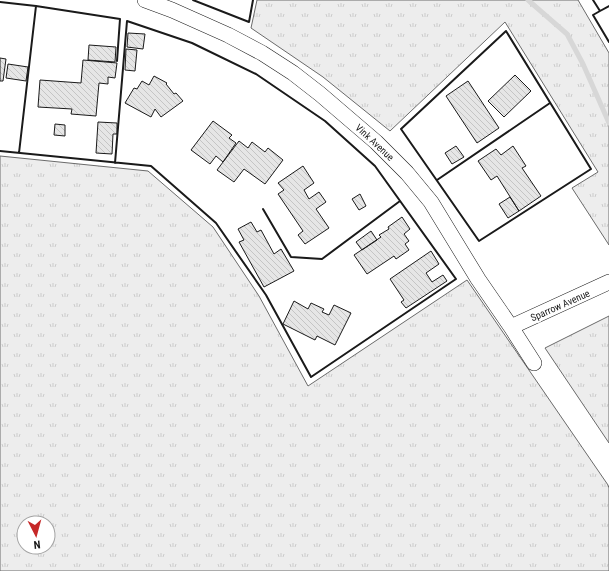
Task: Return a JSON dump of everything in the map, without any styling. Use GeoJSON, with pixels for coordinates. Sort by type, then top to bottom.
{"type":"FeatureCollection","features":[{"type":"Feature","properties":{"kind":"street","name":"Vink Avenue"},"geometry":{"type":"LineString","coordinates":[[145,0],[172,10],[228,35],[274,61],[293,73],[320,94],[376,142],[407,173],[431,202],[478,280],[534,363]]}},
{"type":"Feature","properties":{"kind":"street","name":"Sparrow Avenue"},"geometry":{"type":"LineString","coordinates":[[511,327],[609,282]]}},
{"type":"Feature","properties":{"kind":"green space"},"geometry":{"type":"Polygon","coordinates":[[[257,0],[578,0],[609,53],[609,245],[572,188],[598,172],[505,22],[390,131],[323,77],[251,28],[257,0]]]}},
{"type":"Feature","properties":{"kind":"green space"},"geometry":{"type":"Polygon","coordinates":[[[0,156],[148,171],[213,227],[259,296],[308,386],[467,280],[608,485],[609,571],[0,571],[0,156]]]}},
{"type":"Feature","properties":{"kind":"green space"},"geometry":{"type":"Polygon","coordinates":[[[609,316],[609,443],[545,348],[609,316]]]}},
{"type":"Feature","properties":{"kind":"building"},"geometry":{"type":"Polygon","coordinates":[[[128,33],[145,34],[143,49],[127,47],[128,33]]]}},
{"type":"Feature","properties":{"kind":"building"},"geometry":{"type":"Polygon","coordinates":[[[89,45],[116,47],[115,62],[88,60],[89,45]]]}},
{"type":"Feature","properties":{"kind":"building"},"geometry":{"type":"Polygon","coordinates":[[[126,49],[137,50],[135,71],[125,70],[126,49]]]}},
{"type":"Feature","properties":{"kind":"building"},"geometry":{"type":"Polygon","coordinates":[[[0,58],[6,59],[3,81],[0,81],[0,58]]]}},
{"type":"Feature","properties":{"kind":"building"},"geometry":{"type":"Polygon","coordinates":[[[83,60],[117,63],[115,78],[108,77],[108,84],[99,83],[96,116],[71,114],[72,109],[38,107],[40,80],[81,83],[83,60]]]}},
{"type":"Feature","properties":{"kind":"building"},"geometry":{"type":"Polygon","coordinates":[[[8,64],[28,67],[26,81],[6,78],[8,64]]]}},
{"type":"Feature","properties":{"kind":"building"},"geometry":{"type":"Polygon","coordinates":[[[515,75],[531,91],[504,117],[488,101],[515,75]]]}},
{"type":"Feature","properties":{"kind":"building"},"geometry":{"type":"Polygon","coordinates":[[[154,76],[167,83],[166,84],[174,94],[176,93],[183,101],[161,117],[155,109],[151,117],[125,103],[134,88],[137,89],[142,81],[149,85],[154,76]]]}},
{"type":"Feature","properties":{"kind":"building"},"geometry":{"type":"Polygon","coordinates":[[[468,81],[499,128],[477,143],[446,96],[468,81]]]}},
{"type":"Feature","properties":{"kind":"building"},"geometry":{"type":"Polygon","coordinates":[[[213,121],[232,135],[229,138],[236,143],[223,162],[216,156],[210,164],[191,150],[213,121]]]}},
{"type":"Feature","properties":{"kind":"building"},"geometry":{"type":"Polygon","coordinates":[[[98,122],[117,123],[117,134],[113,134],[112,154],[96,153],[98,122]]]}},
{"type":"Feature","properties":{"kind":"building"},"geometry":{"type":"Polygon","coordinates":[[[55,124],[65,125],[65,136],[54,135],[55,124]]]}},
{"type":"Feature","properties":{"kind":"building"},"geometry":{"type":"Polygon","coordinates":[[[239,141],[248,148],[252,142],[265,152],[268,148],[283,160],[265,184],[244,169],[234,182],[217,170],[239,141]]]}},
{"type":"Feature","properties":{"kind":"building"},"geometry":{"type":"Polygon","coordinates":[[[456,146],[464,157],[452,164],[445,153],[456,146]]]}},
{"type":"Feature","properties":{"kind":"building"},"geometry":{"type":"Polygon","coordinates":[[[513,146],[526,166],[522,168],[541,196],[519,211],[497,176],[491,180],[478,161],[496,149],[501,155],[513,146]]]}},
{"type":"Feature","properties":{"kind":"building"},"geometry":{"type":"Polygon","coordinates":[[[303,166],[314,183],[304,190],[309,199],[319,192],[326,202],[316,209],[329,228],[305,244],[298,235],[303,231],[278,194],[284,190],[278,183],[303,166]]]}},
{"type":"Feature","properties":{"kind":"building"},"geometry":{"type":"Polygon","coordinates":[[[360,194],[366,206],[359,210],[352,199],[360,194]]]}},
{"type":"Feature","properties":{"kind":"building"},"geometry":{"type":"Polygon","coordinates":[[[510,197],[519,211],[508,218],[499,204],[510,197]]]}},
{"type":"Feature","properties":{"kind":"building"},"geometry":{"type":"Polygon","coordinates":[[[402,217],[410,229],[404,234],[409,241],[405,244],[409,250],[396,259],[394,256],[367,274],[354,255],[381,237],[379,235],[389,229],[388,227],[402,217]]]}},
{"type":"Feature","properties":{"kind":"building"},"geometry":{"type":"Polygon","coordinates":[[[251,222],[257,232],[261,230],[274,254],[281,249],[294,271],[264,287],[239,242],[244,240],[238,229],[251,222]]]}},
{"type":"Feature","properties":{"kind":"building"},"geometry":{"type":"Polygon","coordinates":[[[371,231],[377,240],[362,250],[356,242],[371,231]]]}},
{"type":"Feature","properties":{"kind":"building"},"geometry":{"type":"Polygon","coordinates":[[[431,251],[439,264],[426,273],[432,282],[443,275],[447,281],[406,308],[401,302],[404,300],[390,279],[431,251]]]}},
{"type":"Feature","properties":{"kind":"building"},"geometry":{"type":"Polygon","coordinates":[[[294,301],[308,309],[311,303],[324,309],[322,312],[329,315],[334,305],[351,313],[335,345],[317,336],[315,340],[283,324],[294,301]]]}},
{"type":"Feature","properties":{"kind":"waterway"},"geometry":{"type":"LineString","coordinates":[[528,0],[567,34],[583,64],[609,123]]}},
{"type":"Feature","properties":{"kind":"wall"},"geometry":{"type":"LineString","coordinates":[[193,0],[249,22],[253,0]]}},
{"type":"Feature","properties":{"kind":"wall"},"geometry":{"type":"LineString","coordinates":[[593,0],[600,11],[593,15],[609,42]]}},
{"type":"Feature","properties":{"kind":"wall"},"geometry":{"type":"LineString","coordinates":[[0,2],[120,19],[117,61]]}},
{"type":"Feature","properties":{"kind":"wall"},"geometry":{"type":"LineString","coordinates":[[19,153],[36,6]]}},
{"type":"Feature","properties":{"kind":"wall"},"geometry":{"type":"LineString","coordinates":[[600,11],[609,6]]}},
{"type":"Feature","properties":{"kind":"wall"},"geometry":{"type":"LineString","coordinates":[[0,151],[151,166],[216,223],[266,295],[311,377],[456,279],[375,166],[325,121],[256,74],[192,43],[127,21],[115,163]]}},
{"type":"Feature","properties":{"kind":"wall"},"geometry":{"type":"LineString","coordinates":[[506,31],[591,169],[479,241],[401,129],[506,31]]}},
{"type":"Feature","properties":{"kind":"wall"},"geometry":{"type":"LineString","coordinates":[[437,180],[550,103]]}},
{"type":"Feature","properties":{"kind":"wall"},"geometry":{"type":"LineString","coordinates":[[263,209],[291,257],[322,259],[400,201]]}}]}
